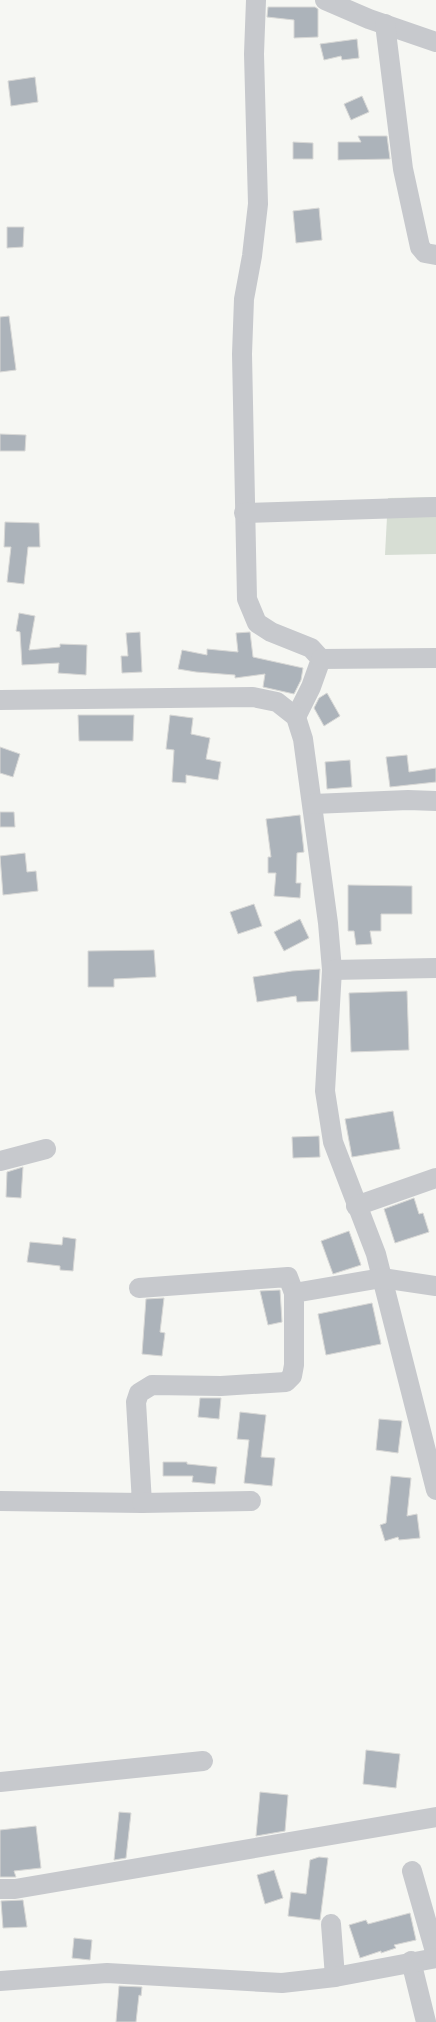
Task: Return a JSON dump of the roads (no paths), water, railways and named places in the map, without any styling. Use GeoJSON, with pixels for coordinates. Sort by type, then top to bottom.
{"type":"FeatureCollection","features":[{"type":"Feature","properties":{"kind":"street"},"geometry":{"type":"LineString","coordinates":[[256,0],[254,54],[258,204],[252,256],[244,299],[242,354],[246,471],[244,512],[247,599],[257,623],[272,632],[311,648],[321,659],[436,658]]}},
{"type":"Feature","properties":{"kind":"street"},"geometry":{"type":"LineString","coordinates":[[325,0],[436,42]]}},
{"type":"Feature","properties":{"kind":"street"},"geometry":{"type":"LineString","coordinates":[[385,24],[403,169],[420,247],[425,253],[436,255]]}},
{"type":"Feature","properties":{"kind":"street"},"geometry":{"type":"LineString","coordinates":[[244,512],[436,507]]}},
{"type":"Feature","properties":{"kind":"street"},"geometry":{"type":"LineString","coordinates":[[296,717],[311,687],[321,659]]}},
{"type":"Feature","properties":{"kind":"street"},"geometry":{"type":"LineString","coordinates":[[0,700],[253,697],[277,702],[296,717],[304,740],[332,970],[325,1090],[332,1142],[356,1206],[368,1231],[382,1278],[436,1490]]}},
{"type":"Feature","properties":{"kind":"street"},"geometry":{"type":"LineString","coordinates":[[313,804],[408,800],[436,801]]}},
{"type":"Feature","properties":{"kind":"street"},"geometry":{"type":"LineString","coordinates":[[332,970],[436,968]]}},
{"type":"Feature","properties":{"kind":"street"},"geometry":{"type":"LineString","coordinates":[[0,1162],[46,1149]]}},
{"type":"Feature","properties":{"kind":"street"},"geometry":{"type":"LineString","coordinates":[[356,1206],[436,1178]]}},
{"type":"Feature","properties":{"kind":"street"},"geometry":{"type":"LineString","coordinates":[[139,1288],[288,1277],[294,1293],[294,1365],[292,1376],[286,1382],[221,1386],[161,1384],[145,1387],[138,1393],[136,1402],[142,1503]]}},
{"type":"Feature","properties":{"kind":"street"},"geometry":{"type":"LineString","coordinates":[[294,1293],[382,1278],[436,1286]]}},
{"type":"Feature","properties":{"kind":"street"},"geometry":{"type":"LineString","coordinates":[[0,1501],[142,1503],[251,1501]]}},
{"type":"Feature","properties":{"kind":"street"},"geometry":{"type":"LineString","coordinates":[[0,1782],[203,1761]]}},
{"type":"Feature","properties":{"kind":"street"},"geometry":{"type":"LineString","coordinates":[[0,1890],[15,1889],[436,1816]]}},
{"type":"Feature","properties":{"kind":"street"},"geometry":{"type":"LineString","coordinates":[[0,1981],[107,1973],[282,1983],[335,1977],[436,1956],[412,1871]]}},
{"type":"Feature","properties":{"kind":"street"},"geometry":{"type":"LineString","coordinates":[[331,1924],[335,1977]]}},
{"type":"Feature","properties":{"kind":"street"},"geometry":{"type":"LineString","coordinates":[[411,1961],[426,2022]]}}]}
